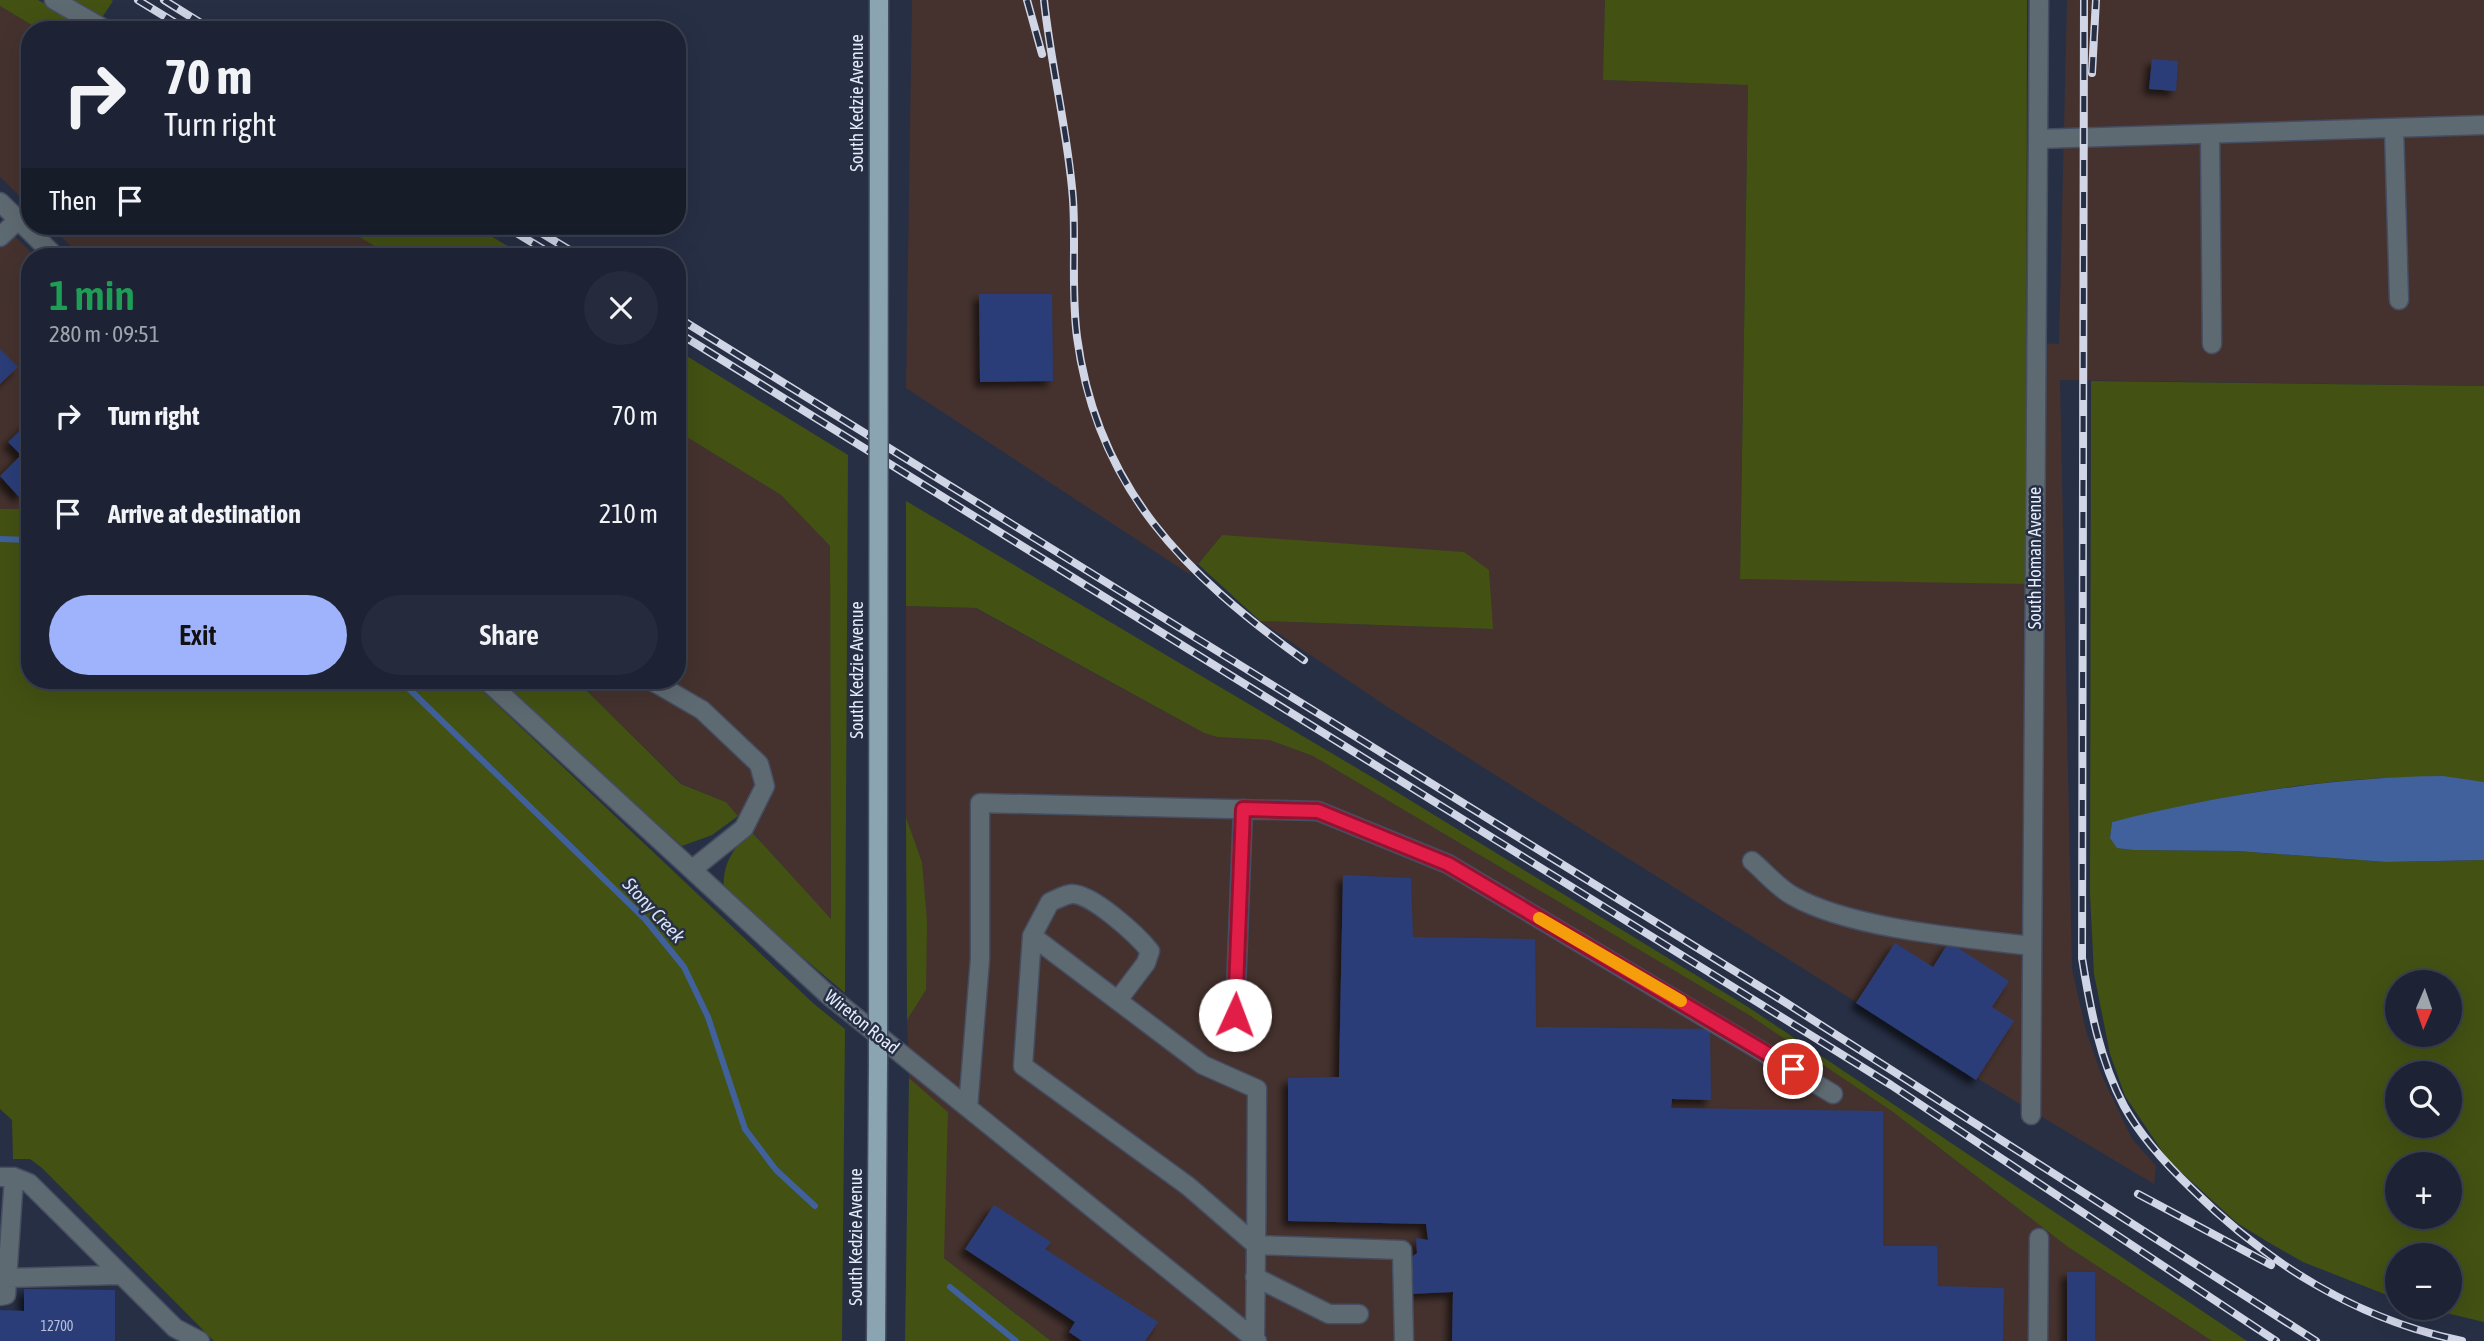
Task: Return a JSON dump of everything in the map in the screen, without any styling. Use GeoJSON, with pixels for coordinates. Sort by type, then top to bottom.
{"type":"FeatureCollection","features":[{"type":"Feature","properties":{"kind":"main road","name":"South Kedzie Avenue"},"geometry":{"type":"LineString","coordinates":[[876,1341],[878,0]]}},
{"type":"Feature","properties":{"kind":"street"},"geometry":{"type":"LineString","coordinates":[[54,0],[90,21]]}},
{"type":"Feature","properties":{"kind":"street","name":"South Homan Avenue"},"geometry":{"type":"LineString","coordinates":[[2031,1115],[2039,0]]}},
{"type":"Feature","properties":{"kind":"street"},"geometry":{"type":"LineString","coordinates":[[2038,139],[2484,125]]}},
{"type":"Feature","properties":{"kind":"street"},"geometry":{"type":"LineString","coordinates":[[2393,128],[2399,300]]}},
{"type":"Feature","properties":{"kind":"street"},"geometry":{"type":"LineString","coordinates":[[2210,134],[2212,344]]}},
{"type":"Feature","properties":{"kind":"street"},"geometry":{"type":"LineString","coordinates":[[0,202],[21,223]]}},
{"type":"Feature","properties":{"kind":"street"},"geometry":{"type":"LineString","coordinates":[[0,237],[18,220]]}},
{"type":"Feature","properties":{"kind":"street"},"geometry":{"type":"LineString","coordinates":[[33,235],[47,248]]}},
{"type":"Feature","properties":{"kind":"street","name":"Wireton Road"},"geometry":{"type":"LineString","coordinates":[[496,689],[694,868],[827,993],[1256,1340]]}},
{"type":"Feature","properties":{"kind":"street"},"geometry":{"type":"LineString","coordinates":[[666,689],[702,710],[759,764],[765,786],[744,828],[694,868]]}},
{"type":"Feature","properties":{"kind":"street"},"geometry":{"type":"LineString","coordinates":[[968,1108],[980,959],[980,803],[1318,811],[1448,864],[1833,1094]]}},
{"type":"Feature","properties":{"kind":"street"},"geometry":{"type":"LineString","coordinates":[[1235,1015],[1243,809]]}},
{"type":"Feature","properties":{"kind":"street"},"geometry":{"type":"LineString","coordinates":[[1752,861],[1792,896],[1837,914],[1935,934],[2032,946]]}},
{"type":"Feature","properties":{"kind":"street"},"geometry":{"type":"LineString","coordinates":[[1118,1000],[1146,963],[1150,951],[1135,932],[1082,896],[1071,894],[1050,902],[1032,936],[1023,1066],[1188,1186],[1256,1245],[1402,1250],[1404,1341]]}},
{"type":"Feature","properties":{"kind":"street"},"geometry":{"type":"LineString","coordinates":[[1032,936],[1203,1065],[1257,1089],[1256,1340]]}},
{"type":"Feature","properties":{"kind":"street"},"geometry":{"type":"LineString","coordinates":[[0,1296],[6,1296],[4,1248],[7,1177],[34,1188],[118,1275],[175,1328],[200,1341]]}},
{"type":"Feature","properties":{"kind":"street"},"geometry":{"type":"LineString","coordinates":[[2038,1341],[2039,1238]]}},
{"type":"Feature","properties":{"kind":"street"},"geometry":{"type":"LineString","coordinates":[[7,1278],[118,1275]]}},
{"type":"Feature","properties":{"kind":"street"},"geometry":{"type":"LineString","coordinates":[[1255,1277],[1329,1314],[1359,1314]]}},
{"type":"Feature","properties":{"kind":"shaded area"},"geometry":{"type":"Polygon","coordinates":[[[912,0],[1605,0],[1604,80],[1748,85],[1740,579],[2026,583],[2025,342],[2059,344],[2067,0],[2484,0],[2484,386],[2060,380],[2072,969],[2086,1031],[2102,1076],[2132,1139],[2156,1166],[2154,1184],[1977,1078],[1389,708],[1260,621],[1492,629],[1222,535],[1189,574],[906,388],[912,0]]]}},
{"type":"Feature","properties":{"kind":"shaded area"},"geometry":{"type":"Polygon","coordinates":[[[0,6],[25,21],[21,21],[21,197],[0,177],[0,6]]]}},
{"type":"Feature","properties":{"kind":"shaded area"},"geometry":{"type":"Polygon","coordinates":[[[0,222],[27,248],[21,248],[21,509],[0,509],[0,222]]]}},
{"type":"Feature","properties":{"kind":"shaded area"},"geometry":{"type":"Polygon","coordinates":[[[59,235],[357,235],[377,248],[73,248],[59,235]]]}},
{"type":"Feature","properties":{"kind":"shaded area"},"geometry":{"type":"Polygon","coordinates":[[[686,437],[781,495],[830,546],[831,920],[726,802],[682,784],[585,689],[686,689],[686,437]]]}},
{"type":"Feature","properties":{"kind":"shaded area"},"geometry":{"type":"Polygon","coordinates":[[[906,606],[975,608],[1204,733],[1217,737],[1269,740],[1313,756],[1749,1015],[1893,1112],[2068,1247],[2212,1341],[1051,1341],[943,1257],[948,1112],[909,1078],[907,1020],[926,990],[922,862],[906,817],[906,606]]]}},
{"type":"Feature","properties":{"kind":"green space"},"geometry":{"type":"Polygon","coordinates":[[[0,0],[38,0],[76,21],[25,21],[0,6],[0,0]]]}},
{"type":"Feature","properties":{"kind":"green space"},"geometry":{"type":"Polygon","coordinates":[[[68,0],[111,0],[113,1],[101,19],[68,0]]]}},
{"type":"Feature","properties":{"kind":"green space"},"geometry":{"type":"Polygon","coordinates":[[[1605,0],[2027,0],[2026,584],[1740,579],[1748,85],[1603,80],[1605,0]]]}},
{"type":"Feature","properties":{"kind":"green space"},"geometry":{"type":"Polygon","coordinates":[[[357,235],[489,235],[511,248],[377,248],[357,235]]]}},
{"type":"Feature","properties":{"kind":"green space"},"geometry":{"type":"Polygon","coordinates":[[[686,356],[848,455],[845,993],[724,891],[725,873],[730,858],[751,831],[831,919],[830,546],[781,495],[686,437],[686,356]]]}},
{"type":"Feature","properties":{"kind":"green space"},"geometry":{"type":"Polygon","coordinates":[[[2091,381],[2484,386],[2484,782],[2395,778],[2249,793],[2112,822],[2110,837],[2134,850],[2237,851],[2386,862],[2484,860],[2484,1322],[2462,1317],[2462,1243],[2385,1243],[2385,1294],[2303,1262],[2237,1223],[2168,1160],[2125,1096],[2110,1054],[2094,974],[2090,894],[2091,381]]]}},
{"type":"Feature","properties":{"kind":"green space"},"geometry":{"type":"Polygon","coordinates":[[[906,501],[1382,783],[1748,1007],[2247,1341],[2212,1341],[2068,1247],[1893,1112],[1749,1015],[1313,756],[1269,740],[1217,737],[1204,733],[976,608],[906,606],[906,501]]]}},
{"type":"Feature","properties":{"kind":"green space"},"geometry":{"type":"Polygon","coordinates":[[[0,509],[21,509],[21,689],[480,689],[814,1004],[845,1029],[842,1341],[214,1341],[42,1168],[30,1159],[13,1159],[12,1120],[0,1109],[0,509]]]}},
{"type":"Feature","properties":{"kind":"green space"},"geometry":{"type":"Polygon","coordinates":[[[1222,535],[1464,552],[1489,570],[1493,629],[1260,621],[1198,564],[1222,535]]]}},
{"type":"Feature","properties":{"kind":"green space"},"geometry":{"type":"Polygon","coordinates":[[[507,689],[585,689],[681,784],[726,802],[738,816],[712,835],[682,846],[507,689]]]}},
{"type":"Feature","properties":{"kind":"green space"},"geometry":{"type":"Polygon","coordinates":[[[906,817],[922,862],[927,921],[926,990],[907,1020],[906,817]]]}},
{"type":"Feature","properties":{"kind":"green space"},"geometry":{"type":"Polygon","coordinates":[[[909,1078],[948,1112],[944,1258],[1051,1341],[905,1341],[909,1078]]]}},
{"type":"Feature","properties":{"kind":"water"},"geometry":{"type":"Polygon","coordinates":[[[2443,776],[2484,782],[2484,860],[2386,862],[2237,851],[2134,850],[2117,848],[2110,838],[2112,822],[2235,796],[2318,784],[2443,776]]]}},
{"type":"Feature","properties":{"kind":"building"},"geometry":{"type":"Polygon","coordinates":[[[2152,59],[2178,61],[2176,91],[2149,89],[2152,59]]]}},
{"type":"Feature","properties":{"kind":"building"},"geometry":{"type":"Polygon","coordinates":[[[979,294],[1052,294],[1053,381],[980,382],[979,294]]]}},
{"type":"Feature","properties":{"kind":"building"},"geometry":{"type":"Polygon","coordinates":[[[0,349],[18,367],[0,384],[0,349]]]}},
{"type":"Feature","properties":{"kind":"building"},"geometry":{"type":"Polygon","coordinates":[[[21,430],[21,455],[8,442],[21,430]]]}},
{"type":"Feature","properties":{"kind":"building"},"geometry":{"type":"Polygon","coordinates":[[[21,455],[19,497],[0,476],[21,455]]]}},
{"type":"Feature","properties":{"kind":"building"},"geometry":{"type":"Polygon","coordinates":[[[1343,875],[1411,878],[1413,937],[1535,939],[1536,1027],[1710,1029],[1711,1100],[1672,1099],[1671,1108],[1883,1111],[1883,1246],[1937,1246],[1938,1286],[2004,1288],[2003,1341],[1452,1341],[1453,1292],[1410,1294],[1409,1259],[1417,1253],[1416,1238],[1428,1240],[1426,1224],[1288,1221],[1288,1078],[1339,1077],[1343,875]]]}},
{"type":"Feature","properties":{"kind":"building"},"geometry":{"type":"Polygon","coordinates":[[[1949,942],[2009,981],[1992,1007],[2014,1021],[1976,1080],[1856,1003],[1895,943],[1933,967],[1949,942]]]}},
{"type":"Feature","properties":{"kind":"building"},"geometry":{"type":"Polygon","coordinates":[[[994,1205],[1051,1242],[1045,1249],[1158,1322],[1145,1341],[1082,1341],[1069,1332],[1075,1322],[965,1249],[994,1205]]]}},
{"type":"Feature","properties":{"kind":"building"},"geometry":{"type":"Polygon","coordinates":[[[2067,1272],[2095,1272],[2095,1341],[2067,1341],[2067,1272]]]}},
{"type":"Feature","properties":{"kind":"building"},"geometry":{"type":"Polygon","coordinates":[[[24,1289],[115,1290],[115,1341],[0,1341],[0,1310],[24,1311],[24,1289]]]}},
{"type":"Feature","properties":{"kind":"waterway","name":"Stony Creek"},"geometry":{"type":"LineString","coordinates":[[0,539],[21,540]]}},
{"type":"Feature","properties":{"kind":"waterway","name":"Stony Creek"},"geometry":{"type":"LineString","coordinates":[[409,689],[645,919],[684,967],[708,1017],[745,1129],[776,1170],[815,1206]]}},
{"type":"Feature","properties":{"kind":"waterway","name":"Stony Creek"},"geometry":{"type":"LineString","coordinates":[[950,1287],[1016,1341]]}},
{"type":"Feature","properties":{"kind":"railway"},"geometry":{"type":"LineString","coordinates":[[138,0],[172,21]]}},
{"type":"Feature","properties":{"kind":"railway"},"geometry":{"type":"LineString","coordinates":[[164,0],[198,21]]}},
{"type":"Feature","properties":{"kind":"railway"},"geometry":{"type":"LineString","coordinates":[[1027,0],[1042,54]]}},
{"type":"Feature","properties":{"kind":"railway"},"geometry":{"type":"LineString","coordinates":[[1044,0],[1071,174],[1077,337],[1088,391],[1104,440],[1126,484],[1154,524],[1186,561],[1261,628],[1304,660]]}},
{"type":"Feature","properties":{"kind":"railway"},"geometry":{"type":"LineString","coordinates":[[2084,0],[2082,958],[2097,1034],[2108,1071],[2138,1129],[2173,1170],[2221,1216],[2251,1241],[2316,1285],[2386,1319],[2462,1341]]}},
{"type":"Feature","properties":{"kind":"railway"},"geometry":{"type":"LineString","coordinates":[[2092,73],[2096,0]]}},
{"type":"Feature","properties":{"kind":"railway"},"geometry":{"type":"LineString","coordinates":[[520,235],[541,248]]}},
{"type":"Feature","properties":{"kind":"railway"},"geometry":{"type":"LineString","coordinates":[[545,235],[566,248]]}},
{"type":"Feature","properties":{"kind":"railway"},"geometry":{"type":"LineString","coordinates":[[686,323],[1780,999],[2316,1341]]}},
{"type":"Feature","properties":{"kind":"railway"},"geometry":{"type":"LineString","coordinates":[[686,338],[1891,1085],[2276,1341]]}},
{"type":"Feature","properties":{"kind":"railway"},"geometry":{"type":"LineString","coordinates":[[2138,1194],[2271,1265]]}},
{"type":"Feature","properties":{"kind":"slow traffic"},"geometry":{"type":"LineString","coordinates":[[1539,918],[1681,1001]]}},
{"type":"Feature","properties":{"kind":"route"},"geometry":{"type":"LineString","coordinates":[[1235,1015],[1243,809],[1318,811],[1448,864],[1793,1069]]}}]}
